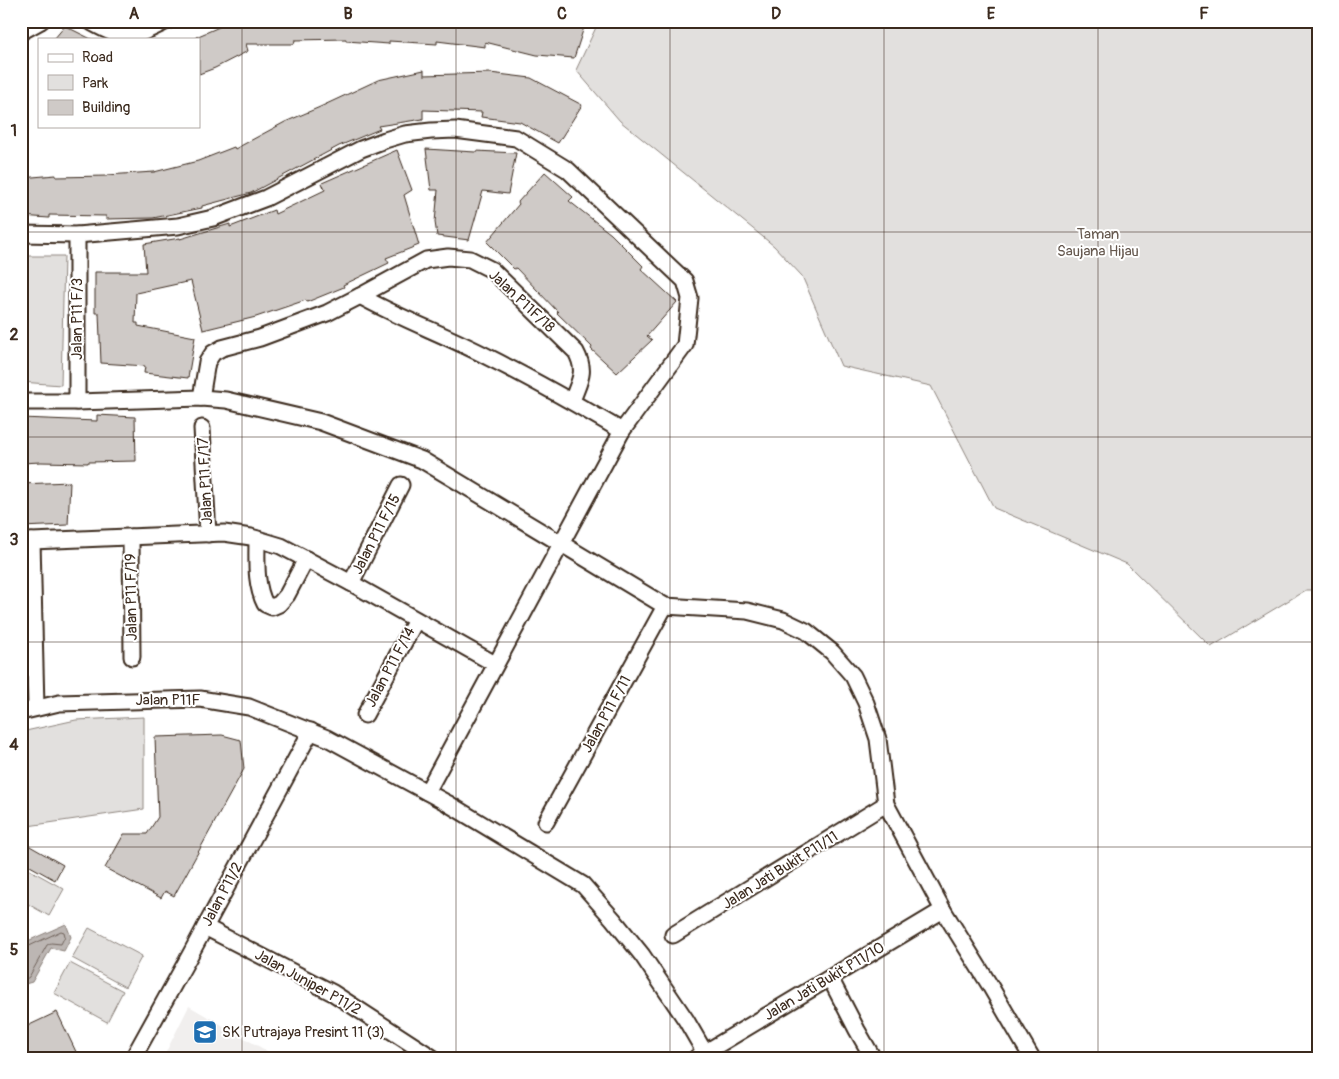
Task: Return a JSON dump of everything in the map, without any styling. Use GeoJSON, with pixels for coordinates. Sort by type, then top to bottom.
{"type":"FeatureCollection","features":[{"type":"Feature","properties":{"kind":"street"},"geometry":{"type":"LineString","coordinates":[[21,32],[41,21]]}},
{"type":"Feature","properties":{"kind":"street"},"geometry":{"type":"LineString","coordinates":[[88,21],[119,35],[134,36],[167,21]]}},
{"type":"Feature","properties":{"kind":"street"},"geometry":{"type":"LineString","coordinates":[[21,234],[77,235],[178,226],[214,218],[266,198],[361,149],[385,140],[405,134],[455,130],[516,138],[568,170],[685,281],[690,298],[685,345],[622,430],[427,792]]}},
{"type":"Feature","properties":{"kind":"street","name":"Jalan P11 F/3"},"geometry":{"type":"LineString","coordinates":[[77,235],[77,402]]}},
{"type":"Feature","properties":{"kind":"street","name":"Jalan P11F/18"},"geometry":{"type":"LineString","coordinates":[[201,398],[207,362],[213,353],[222,348],[260,338],[327,312],[426,260],[448,257],[470,259],[492,270],[576,352],[581,362],[582,371],[572,401]]}},
{"type":"Feature","properties":{"kind":"street"},"geometry":{"type":"LineString","coordinates":[[360,296],[382,308],[488,356],[622,430]]}},
{"type":"Feature","properties":{"kind":"street"},"geometry":{"type":"LineString","coordinates":[[21,402],[201,398],[226,400],[321,422],[422,460],[665,606],[747,611],[783,620],[806,631],[832,652],[853,676],[866,703],[878,739],[886,804],[943,910],[989,984],[1025,1055]]}},
{"type":"Feature","properties":{"kind":"street","name":"Jalan P11 F/17"},"geometry":{"type":"LineString","coordinates":[[202,428],[208,534]]}},
{"type":"Feature","properties":{"kind":"street","name":"Jalan P11 F/15"},"geometry":{"type":"LineString","coordinates":[[351,583],[401,485]]}},
{"type":"Feature","properties":{"kind":"street"},"geometry":{"type":"LineString","coordinates":[[29,710],[27,541],[224,533],[257,539],[281,546],[306,559],[495,664]]}},
{"type":"Feature","properties":{"kind":"street","name":"Jalan P11 F/19"},"geometry":{"type":"LineString","coordinates":[[131,537],[132,657]]}},
{"type":"Feature","properties":{"kind":"street"},"geometry":{"type":"LineString","coordinates":[[257,539],[258,582],[265,604],[272,607],[279,604],[287,595],[306,559]]}},
{"type":"Feature","properties":{"kind":"street","name":"Jalan P11 F/11"},"geometry":{"type":"LineString","coordinates":[[546,822],[665,606]]}},
{"type":"Feature","properties":{"kind":"street","name":"Jalan P11 F/14"},"geometry":{"type":"LineString","coordinates":[[365,715],[416,620]]}},
{"type":"Feature","properties":{"kind":"street","name":"Jalan P11F"},"geometry":{"type":"LineString","coordinates":[[29,710],[59,704],[200,699],[250,707],[327,738],[427,792],[583,885],[642,955],[686,1020],[703,1056]]}},
{"type":"Feature","properties":{"kind":"street","name":"Jalan P11/2"},"geometry":{"type":"LineString","coordinates":[[133,1058],[311,731]]}},
{"type":"Feature","properties":{"kind":"street","name":"Jalan Jati Bukit P11/11"},"geometry":{"type":"LineString","coordinates":[[673,935],[886,804]]}},
{"type":"Feature","properties":{"kind":"street","name":"Jalan Jati Bukit P11/10"},"geometry":{"type":"LineString","coordinates":[[703,1056],[943,910]]}},
{"type":"Feature","properties":{"kind":"street","name":"Jalan Juniper P11/2"},"geometry":{"type":"LineString","coordinates":[[205,927],[333,993],[433,1058]]}},
{"type":"Feature","properties":{"kind":"street"},"geometry":{"type":"LineString","coordinates":[[830,978],[873,1058]]}},
{"type":"Feature","properties":{"kind":"shaded area","name":"SK Putrajaya Presint 11 (3)"},"geometry":{"type":"Polygon","coordinates":[[[189,1006],[279,1058],[163,1058],[189,1006]]]}},
{"type":"Feature","properties":{"kind":"green space","name":"Taman Saujana Hijau"},"geometry":{"type":"Polygon","coordinates":[[[599,21],[1318,21],[1318,590],[1306,590],[1211,647],[1127,564],[994,508],[931,386],[841,366],[802,276],[774,246],[620,121],[576,70],[599,21]]]}},
{"type":"Feature","properties":{"kind":"green space"},"geometry":{"type":"Polygon","coordinates":[[[21,256],[64,256],[61,385],[21,382],[21,256]]]}},
{"type":"Feature","properties":{"kind":"green space"},"geometry":{"type":"Polygon","coordinates":[[[144,717],[144,809],[21,827],[21,732],[76,720],[144,717]]]}},
{"type":"Feature","properties":{"kind":"green space"},"geometry":{"type":"Polygon","coordinates":[[[21,865],[64,889],[49,916],[21,900],[21,865]]]}},
{"type":"Feature","properties":{"kind":"green space"},"geometry":{"type":"Polygon","coordinates":[[[89,928],[142,956],[125,987],[72,958],[89,928]]]}},
{"type":"Feature","properties":{"kind":"green space"},"geometry":{"type":"Polygon","coordinates":[[[70,963],[123,991],[107,1022],[54,993],[70,963]]]}},
{"type":"Feature","properties":{"kind":"water"},"geometry":{"type":"Polygon","coordinates":[[[66,924],[71,937],[64,951],[51,948],[32,982],[21,983],[21,944],[66,924]]]}},
{"type":"Feature","properties":{"kind":"building"},"geometry":{"type":"Polygon","coordinates":[[[233,21],[586,21],[574,58],[537,55],[485,42],[485,47],[437,41],[437,44],[389,41],[389,44],[346,41],[346,39],[295,40],[294,44],[246,44],[248,51],[200,74],[200,38],[196,37],[233,21]]]}},
{"type":"Feature","properties":{"kind":"building"},"geometry":{"type":"Polygon","coordinates":[[[65,26],[89,38],[55,38],[65,26]]]}},
{"type":"Feature","properties":{"kind":"building"},"geometry":{"type":"Polygon","coordinates":[[[424,70],[424,75],[490,73],[531,78],[582,105],[558,143],[520,122],[481,117],[482,112],[423,110],[423,119],[378,126],[380,129],[339,146],[251,193],[202,206],[202,208],[153,218],[106,219],[106,216],[49,215],[49,218],[21,216],[21,178],[56,175],[56,177],[107,176],[154,172],[198,161],[234,147],[235,149],[285,122],[378,80],[424,70]]]}},
{"type":"Feature","properties":{"kind":"building"},"geometry":{"type":"Polygon","coordinates":[[[426,149],[516,153],[508,194],[483,191],[469,240],[437,236],[435,222],[438,190],[431,190],[426,149]]]}},
{"type":"Feature","properties":{"kind":"building"},"geometry":{"type":"Polygon","coordinates":[[[397,150],[412,190],[404,195],[419,245],[386,258],[389,263],[343,285],[344,287],[307,302],[306,300],[256,317],[203,330],[191,281],[136,293],[135,323],[138,323],[138,326],[195,337],[188,378],[144,373],[145,366],[101,363],[99,313],[95,313],[95,272],[146,272],[144,244],[180,239],[230,224],[230,227],[274,210],[275,214],[325,190],[322,183],[397,150]]]}},
{"type":"Feature","properties":{"kind":"building"},"geometry":{"type":"Polygon","coordinates":[[[545,172],[573,197],[569,201],[611,234],[643,266],[641,269],[677,302],[647,336],[652,340],[617,373],[591,349],[592,347],[557,313],[516,268],[514,269],[487,242],[519,204],[518,202],[545,172]]]}},
{"type":"Feature","properties":{"kind":"building"},"geometry":{"type":"Polygon","coordinates":[[[97,415],[135,417],[136,461],[21,463],[21,418],[97,421],[97,415]]]}},
{"type":"Feature","properties":{"kind":"building"},"geometry":{"type":"Polygon","coordinates":[[[70,482],[68,525],[21,527],[21,484],[70,482]]]}},
{"type":"Feature","properties":{"kind":"building"},"geometry":{"type":"Polygon","coordinates":[[[222,735],[241,740],[244,769],[174,896],[165,891],[161,898],[105,868],[124,834],[147,834],[158,817],[155,737],[222,735]]]}},
{"type":"Feature","properties":{"kind":"building"},"geometry":{"type":"Polygon","coordinates":[[[21,841],[63,865],[55,880],[21,861],[21,841]]]}},
{"type":"Feature","properties":{"kind":"building"},"geometry":{"type":"Polygon","coordinates":[[[57,1012],[79,1058],[21,1058],[21,1029],[57,1012]]]}},
{"type":"Feature","properties":{"kind":"place","name":"SK Putrajaya Presint 11 (3)"},"geometry":{"type":"Point","coordinates":[205,1032]}}]}
